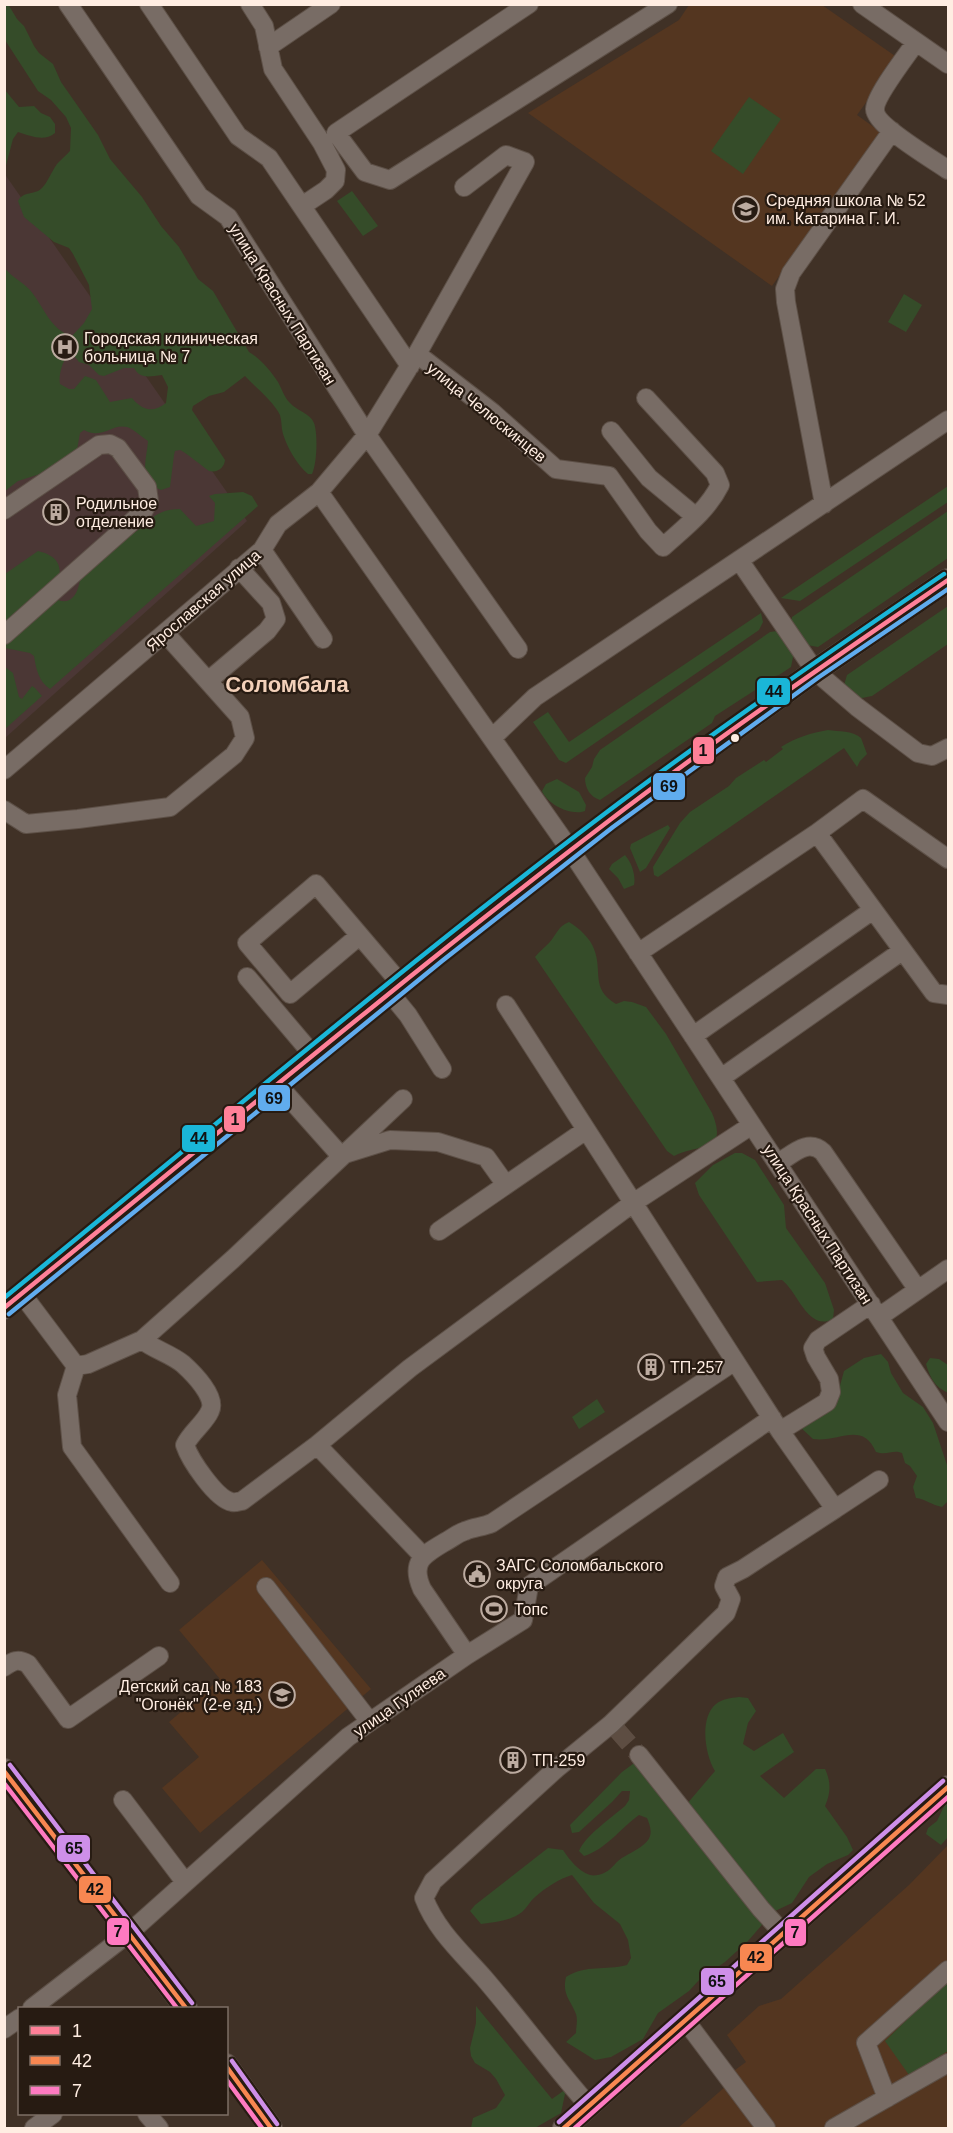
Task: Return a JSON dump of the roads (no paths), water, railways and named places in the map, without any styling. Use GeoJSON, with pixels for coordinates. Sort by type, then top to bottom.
{"type":"FeatureCollection","features":[{"type":"Feature","properties":{"kind":"main road"},"geometry":{"type":"LineString","coordinates":[[4,1308],[277,1084],[608,821],[815,671],[948,580]]}},
{"type":"Feature","properties":{"kind":"main road"},"geometry":{"type":"LineString","coordinates":[[4,1770],[185,2007]]}},
{"type":"Feature","properties":{"kind":"main road"},"geometry":{"type":"LineString","coordinates":[[564,2128],[948,1787]]}},
{"type":"Feature","properties":{"kind":"main road"},"geometry":{"type":"LineString","coordinates":[[228,2068],[272,2128]]}},
{"type":"Feature","properties":{"kind":"street","name":"улица Красных Партизан"},"geometry":{"type":"LineString","coordinates":[[68,4],[199,196],[228,217],[368,435],[518,649]]}},
{"type":"Feature","properties":{"kind":"street","name":"улица Челюскинцев"},"geometry":{"type":"LineString","coordinates":[[149,4],[238,135],[269,158],[413,360],[492,412],[556,469],[609,476],[648,531],[663,547],[696,517]]}},
{"type":"Feature","properties":{"kind":"street"},"geometry":{"type":"LineString","coordinates":[[250,4],[264,26],[273,69],[329,138],[365,172],[390,180],[668,4]]}},
{"type":"Feature","properties":{"kind":"street"},"geometry":{"type":"LineString","coordinates":[[268,46],[331,4]]}},
{"type":"Feature","properties":{"kind":"street"},"geometry":{"type":"LineString","coordinates":[[329,138],[530,4]]}},
{"type":"Feature","properties":{"kind":"street"},"geometry":{"type":"LineString","coordinates":[[862,4],[948,64]]}},
{"type":"Feature","properties":{"kind":"street"},"geometry":{"type":"LineString","coordinates":[[916,42],[879,96],[874,107],[876,116],[892,131],[948,170]]}},
{"type":"Feature","properties":{"kind":"street"},"geometry":{"type":"LineString","coordinates":[[824,504],[785,289],[791,273],[892,131]]}},
{"type":"Feature","properties":{"kind":"street"},"geometry":{"type":"LineString","coordinates":[[302,206],[335,181],[336,170],[329,138]]}},
{"type":"Feature","properties":{"kind":"street","name":"Ярославская улица"},"geometry":{"type":"LineString","coordinates":[[4,770],[261,550],[278,524],[319,492],[368,435],[525,162],[506,154],[464,187]]}},
{"type":"Feature","properties":{"kind":"street"},"geometry":{"type":"LineString","coordinates":[[611,431],[650,478],[696,517],[713,498],[720,485],[715,473],[646,398]]}},
{"type":"Feature","properties":{"kind":"street"},"geometry":{"type":"LineString","coordinates":[[492,738],[536,697],[948,420]]}},
{"type":"Feature","properties":{"kind":"street"},"geometry":{"type":"LineString","coordinates":[[4,510],[99,445],[110,444],[118,448],[147,487],[149,501],[143,512],[4,635]]}},
{"type":"Feature","properties":{"kind":"street","name":"улица Красных Партизан"},"geometry":{"type":"LineString","coordinates":[[319,492],[571,851],[948,1422]]}},
{"type":"Feature","properties":{"kind":"street"},"geometry":{"type":"LineString","coordinates":[[261,550],[323,639]]}},
{"type":"Feature","properties":{"kind":"street"},"geometry":{"type":"LineString","coordinates":[[739,560],[815,671],[857,707],[918,753],[932,756],[948,748]]}},
{"type":"Feature","properties":{"kind":"street"},"geometry":{"type":"LineString","coordinates":[[208,681],[267,631],[276,619],[271,603],[239,568]]}},
{"type":"Feature","properties":{"kind":"street"},"geometry":{"type":"LineString","coordinates":[[4,810],[26,824],[170,807],[234,755],[245,738],[240,717],[165,633]]}},
{"type":"Feature","properties":{"kind":"street"},"geometry":{"type":"LineString","coordinates":[[638,953],[817,833],[863,799],[948,859]]}},
{"type":"Feature","properties":{"kind":"street"},"geometry":{"type":"LineString","coordinates":[[817,833],[934,993],[948,995]]}},
{"type":"Feature","properties":{"kind":"street"},"geometry":{"type":"LineString","coordinates":[[290,994],[247,943],[316,884],[359,936],[395,989],[408,1015],[442,1070]]}},
{"type":"Feature","properties":{"kind":"street"},"geometry":{"type":"LineString","coordinates":[[693,1036],[873,910]]}},
{"type":"Feature","properties":{"kind":"street"},"geometry":{"type":"LineString","coordinates":[[273,1008],[359,936]]}},
{"type":"Feature","properties":{"kind":"street"},"geometry":{"type":"LineString","coordinates":[[722,1078],[902,951]]}},
{"type":"Feature","properties":{"kind":"street"},"geometry":{"type":"LineString","coordinates":[[247,977],[313,1055]]}},
{"type":"Feature","properties":{"kind":"street"},"geometry":{"type":"LineString","coordinates":[[506,1005],[776,1424],[835,1509]]}},
{"type":"Feature","properties":{"kind":"street"},"geometry":{"type":"LineString","coordinates":[[277,1084],[341,1156]]}},
{"type":"Feature","properties":{"kind":"street"},"geometry":{"type":"LineString","coordinates":[[76,1366],[88,1364],[142,1340],[233,1259],[403,1099]]}},
{"type":"Feature","properties":{"kind":"street"},"geometry":{"type":"LineString","coordinates":[[142,1340],[182,1364],[207,1391],[212,1402],[210,1412],[190,1434],[185,1445],[190,1458],[219,1495],[232,1502],[242,1501],[317,1445],[410,1368],[633,1203],[752,1125]]}},
{"type":"Feature","properties":{"kind":"street"},"geometry":{"type":"LineString","coordinates":[[439,1231],[586,1130]]}},
{"type":"Feature","properties":{"kind":"street"},"geometry":{"type":"LineString","coordinates":[[341,1156],[390,1140],[438,1142],[486,1156],[506,1185]]}},
{"type":"Feature","properties":{"kind":"street"},"geometry":{"type":"LineString","coordinates":[[778,1163],[808,1145],[817,1146],[918,1290]]}},
{"type":"Feature","properties":{"kind":"street"},"geometry":{"type":"LineString","coordinates":[[875,1311],[918,1290],[948,1269]]}},
{"type":"Feature","properties":{"kind":"street"},"geometry":{"type":"LineString","coordinates":[[22,1294],[76,1366]]}},
{"type":"Feature","properties":{"kind":"street","name":"улица Гуляева"},"geometry":{"type":"LineString","coordinates":[[33,2007],[129,1933],[348,1737],[467,1655],[523,1620],[529,1586],[776,1424],[827,1402],[831,1392],[829,1379],[813,1348],[818,1340],[875,1311]]}},
{"type":"Feature","properties":{"kind":"street"},"geometry":{"type":"LineString","coordinates":[[467,1655],[422,1589],[417,1569],[422,1555],[465,1531],[492,1523],[735,1361]]}},
{"type":"Feature","properties":{"kind":"street"},"geometry":{"type":"LineString","coordinates":[[76,1366],[67,1395],[72,1447],[170,1583]]}},
{"type":"Feature","properties":{"kind":"street"},"geometry":{"type":"LineString","coordinates":[[317,1445],[422,1555]]}},
{"type":"Feature","properties":{"kind":"street"},"geometry":{"type":"LineString","coordinates":[[590,2106],[440,1929],[429,1912],[424,1898],[433,1881],[556,1769],[614,1727],[726,1613],[731,1599],[724,1586],[727,1577],[879,1480]]}},
{"type":"Feature","properties":{"kind":"street"},"geometry":{"type":"LineString","coordinates":[[266,1587],[370,1722]]}},
{"type":"Feature","properties":{"kind":"street"},"geometry":{"type":"LineString","coordinates":[[4,1667],[15,1660],[22,1660],[28,1664],[68,1719],[159,1656]]}},
{"type":"Feature","properties":{"kind":"street"},"geometry":{"type":"LineString","coordinates":[[639,1755],[783,1933]]}},
{"type":"Feature","properties":{"kind":"street"},"geometry":{"type":"LineString","coordinates":[[123,1800],[185,1882]]}},
{"type":"Feature","properties":{"kind":"street"},"geometry":{"type":"LineString","coordinates":[[887,2098],[866,2043],[948,1970]]}},
{"type":"Feature","properties":{"kind":"street"},"geometry":{"type":"LineString","coordinates":[[4,2029],[18,2019]]}},
{"type":"Feature","properties":{"kind":"street"},"geometry":{"type":"LineString","coordinates":[[685,2020],[766,2128]]}},
{"type":"Feature","properties":{"kind":"street"},"geometry":{"type":"LineString","coordinates":[[834,2128],[948,2062]]}},
{"type":"Feature","properties":{"kind":"street"},"geometry":{"type":"LineString","coordinates":[[33,2128],[52,2115]]}},
{"type":"Feature","properties":{"kind":"street"},"geometry":{"type":"LineString","coordinates":[[148,2115],[159,2128]]}},
{"type":"Feature","properties":{"kind":"tunnel"},"geometry":{"type":"LineString","coordinates":[[617,1730],[639,1755]]}},
{"type":"Feature","properties":{"kind":"place","name":"Средняя школа № 52 им. Катарина Г. И."},"geometry":{"type":"Point","coordinates":[746,209]}},
{"type":"Feature","properties":{"kind":"place","name":"Городская клиническая больница № 7"},"geometry":{"type":"Point","coordinates":[65,347]}},
{"type":"Feature","properties":{"kind":"place","name":"Родильное отделение"},"geometry":{"type":"Point","coordinates":[56,512]}},
{"type":"Feature","properties":{"kind":"place","name":"ТП-257"},"geometry":{"type":"Point","coordinates":[651,1367]}},
{"type":"Feature","properties":{"kind":"place","name":"ЗАГС Соломбальского округа"},"geometry":{"type":"Point","coordinates":[477,1574]}},
{"type":"Feature","properties":{"kind":"place","name":"Топс"},"geometry":{"type":"Point","coordinates":[494,1609]}},
{"type":"Feature","properties":{"kind":"place","name":"Детский сад № 183 \"Огонёк\" (2-е зд.)"},"geometry":{"type":"Point","coordinates":[282,1695]}},
{"type":"Feature","properties":{"kind":"place","name":"ТП-259"},"geometry":{"type":"Point","coordinates":[513,1760]}},
{"type":"Feature","properties":{"kind":"district","name":"Соломбала"},"geometry":{"type":"Point","coordinates":[287,684]}}]}
